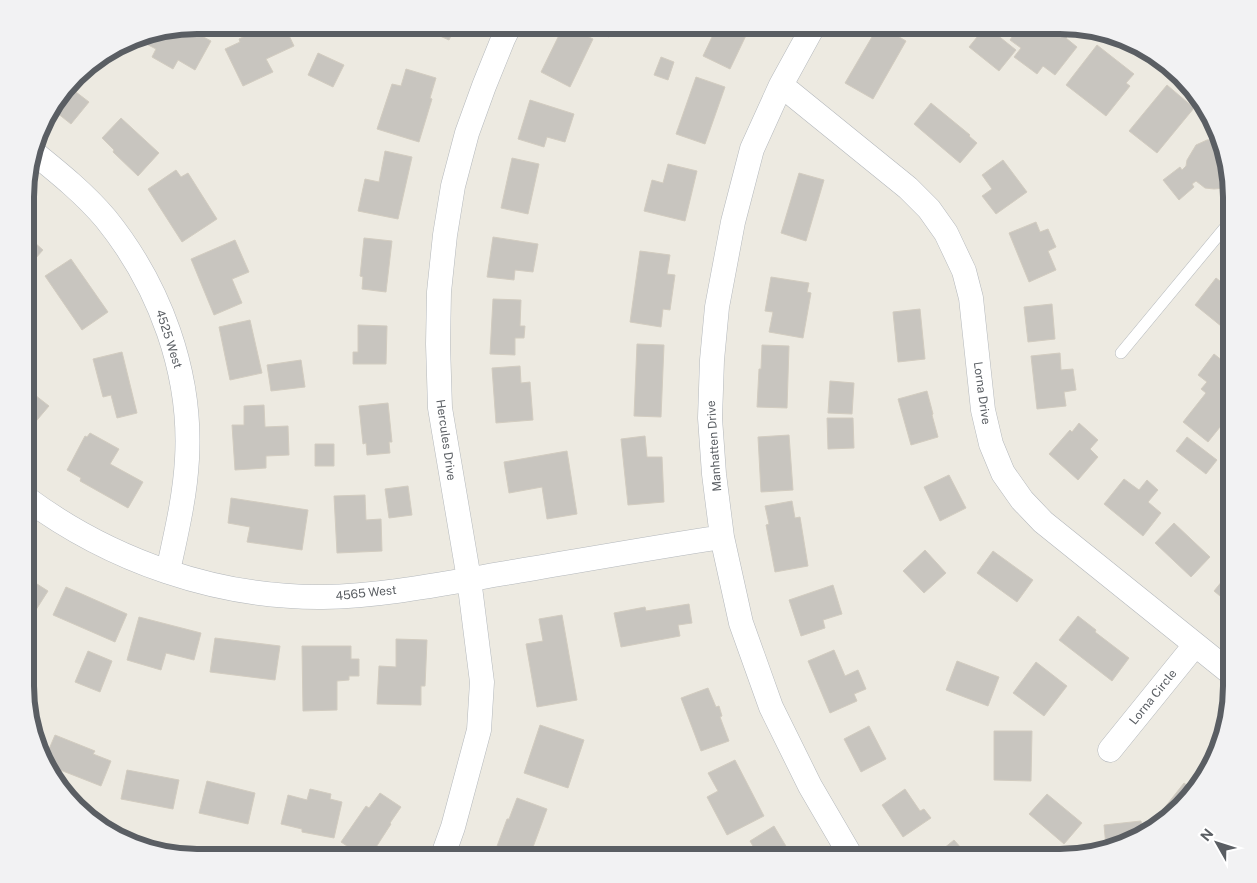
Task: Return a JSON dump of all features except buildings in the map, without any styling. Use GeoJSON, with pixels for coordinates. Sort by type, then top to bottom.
{"type":"FeatureCollection","features":[{"type":"Feature","properties":{"kind":"street","name":"Hercules Drive"},"geometry":{"type":"LineString","coordinates":[[445,849],[479,730],[482,682],[468,579],[440,408],[439,292],[445,235],[453,186],[467,133],[506,34]]}},
{"type":"Feature","properties":{"kind":"street","name":"Manhatten Drive"},"geometry":{"type":"LineString","coordinates":[[809,34],[781,85],[752,149],[733,222],[717,307],[712,360],[710,418],[714,474],[722,536],[741,623],[771,707],[810,786],[847,849]]}},
{"type":"Feature","properties":{"kind":"street","name":"Lorna Drive"},"geometry":{"type":"LineString","coordinates":[[781,85],[908,188],[929,209],[946,233],[964,271],[971,298],[983,410],[990,444],[1003,473],[1022,500],[1044,522],[1223,667]]}},
{"type":"Feature","properties":{"kind":"street","name":"4525 West"},"geometry":{"type":"LineString","coordinates":[[39,157],[83,195],[106,219],[145,277],[161,310],[173,343],[182,380],[187,419],[187,458],[184,495],[168,572]]}},
{"type":"Feature","properties":{"kind":"street","name":"4565 West"},"geometry":{"type":"LineString","coordinates":[[34,504],[58,520],[108,548],[135,560],[203,582],[242,591],[278,595],[322,597],[365,595],[722,536]]}},
{"type":"Feature","properties":{"kind":"street","name":"Lorna Circle"},"geometry":{"type":"LineString","coordinates":[[1110,750],[1195,645]]}},
{"type":"Feature","properties":{"kind":"lane"},"geometry":{"type":"LineString","coordinates":[[1121,353],[1223,230]]}}]}
